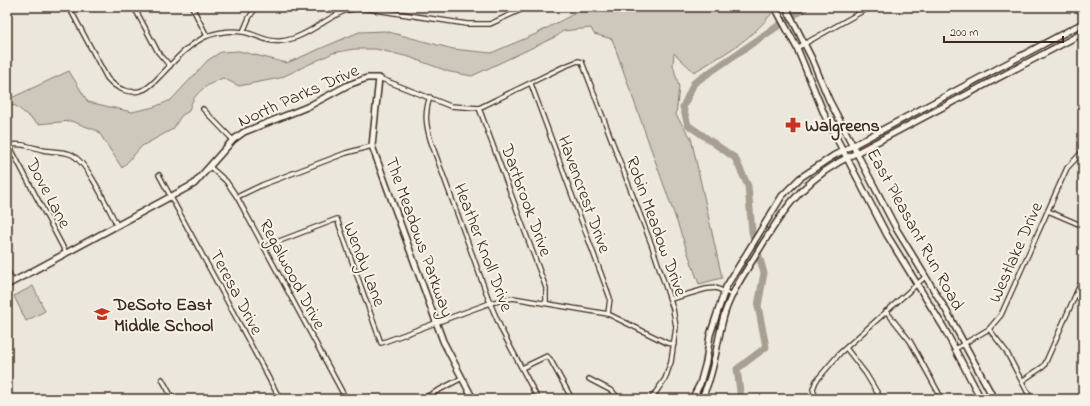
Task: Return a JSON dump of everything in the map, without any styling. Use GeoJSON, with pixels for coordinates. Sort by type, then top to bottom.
{"type":"FeatureCollection","features":[{"type":"Feature","properties":{"kind":"main road","name":"East Pleasant Run Road"},"geometry":{"type":"LineString","coordinates":[[775,7],[792,36],[821,105],[843,151],[887,235],[955,348],[981,399]]}},
{"type":"Feature","properties":{"kind":"main road","name":"East Pleasant Run Road"},"geometry":{"type":"LineString","coordinates":[[786,7],[805,43],[829,100],[897,230],[925,276],[994,399]]}},
{"type":"Feature","properties":{"kind":"main road"},"geometry":{"type":"LineString","coordinates":[[692,399],[700,384],[706,362],[710,335],[724,291],[782,196],[800,178],[843,151],[1083,23]]}},
{"type":"Feature","properties":{"kind":"main road"},"geometry":{"type":"LineString","coordinates":[[701,399],[712,374],[721,326],[732,295],[785,208],[803,188],[831,167],[847,158],[1083,33]]}},
{"type":"Feature","properties":{"kind":"main road"},"geometry":{"type":"LineString","coordinates":[[1010,63],[1014,70]]}},
{"type":"Feature","properties":{"kind":"main road","name":"North Parks Drive"},"geometry":{"type":"LineString","coordinates":[[7,285],[117,225],[171,198],[194,184],[233,140],[244,132],[307,107],[348,85],[367,78],[379,78]]}},
{"type":"Feature","properties":{"kind":"main road","name":"The Meadows Parkway"},"geometry":{"type":"LineString","coordinates":[[379,78],[372,146],[437,323],[473,399]]}},
{"type":"Feature","properties":{"kind":"main road"},"geometry":{"type":"LineString","coordinates":[[974,82],[978,88]]}},
{"type":"Feature","properties":{"kind":"main road"},"geometry":{"type":"LineString","coordinates":[[821,105],[829,100]]}},
{"type":"Feature","properties":{"kind":"main road"},"geometry":{"type":"LineString","coordinates":[[898,123],[902,129]]}},
{"type":"Feature","properties":{"kind":"main road"},"geometry":{"type":"LineString","coordinates":[[887,235],[897,230]]}},
{"type":"Feature","properties":{"kind":"street"},"geometry":{"type":"LineString","coordinates":[[70,7],[107,78],[113,85],[129,91],[145,89],[195,42],[207,36],[226,31],[243,32],[267,40],[279,42],[295,37],[347,10],[362,8],[468,24],[490,24],[526,7]]}},
{"type":"Feature","properties":{"kind":"street"},"geometry":{"type":"LineString","coordinates":[[134,7],[158,52],[170,66]]}},
{"type":"Feature","properties":{"kind":"street"},"geometry":{"type":"LineString","coordinates":[[192,7],[207,36]]}},
{"type":"Feature","properties":{"kind":"street"},"geometry":{"type":"LineString","coordinates":[[243,32],[256,7]]}},
{"type":"Feature","properties":{"kind":"street"},"geometry":{"type":"LineString","coordinates":[[388,12],[389,7]]}},
{"type":"Feature","properties":{"kind":"street"},"geometry":{"type":"LineString","coordinates":[[797,48],[870,7]]}},
{"type":"Feature","properties":{"kind":"street","name":"North Parks Drive"},"geometry":{"type":"LineString","coordinates":[[379,78],[450,106],[479,108],[562,67],[578,61],[582,62]]}},
{"type":"Feature","properties":{"kind":"street","name":"Robin Meadow Drive"},"geometry":{"type":"LineString","coordinates":[[582,62],[671,299],[676,327],[671,362],[665,379],[651,399]]}},
{"type":"Feature","properties":{"kind":"street","name":"Havencrest Drive"},"geometry":{"type":"LineString","coordinates":[[530,84],[610,298],[608,314]]}},
{"type":"Feature","properties":{"kind":"street","name":"Heather Knoll Drive"},"geometry":{"type":"LineString","coordinates":[[430,97],[426,109],[426,125],[431,142],[490,303],[502,331],[538,399]]}},
{"type":"Feature","properties":{"kind":"street","name":"Dartbrook Drive"},"geometry":{"type":"LineString","coordinates":[[479,108],[546,288],[546,303]]}},
{"type":"Feature","properties":{"kind":"street"},"geometry":{"type":"LineString","coordinates":[[203,109],[233,140]]}},
{"type":"Feature","properties":{"kind":"street"},"geometry":{"type":"LineString","coordinates":[[8,146],[19,144],[50,152],[70,154],[79,159],[87,169],[117,225]]}},
{"type":"Feature","properties":{"kind":"street","name":"Dove Lane"},"geometry":{"type":"LineString","coordinates":[[8,146],[66,254]]}},
{"type":"Feature","properties":{"kind":"street"},"geometry":{"type":"LineString","coordinates":[[237,197],[262,185],[346,152],[372,146]]}},
{"type":"Feature","properties":{"kind":"street","name":"Westlake Drive"},"geometry":{"type":"LineString","coordinates":[[955,348],[989,329],[1002,315],[1067,168],[1083,150]]}},
{"type":"Feature","properties":{"kind":"street","name":"Regalwood Drive"},"geometry":{"type":"LineString","coordinates":[[210,167],[226,181],[237,197],[346,399]]}},
{"type":"Feature","properties":{"kind":"street","name":"Teresa Drive"},"geometry":{"type":"LineString","coordinates":[[159,176],[280,399]]}},
{"type":"Feature","properties":{"kind":"street"},"geometry":{"type":"LineString","coordinates":[[1048,211],[1083,226]]}},
{"type":"Feature","properties":{"kind":"street","name":"Wendy Lane"},"geometry":{"type":"LineString","coordinates":[[264,247],[337,219],[381,343],[437,323]]}},
{"type":"Feature","properties":{"kind":"street"},"geometry":{"type":"LineString","coordinates":[[7,270],[13,282]]}},
{"type":"Feature","properties":{"kind":"street"},"geometry":{"type":"LineString","coordinates":[[816,399],[813,389],[814,384],[846,348],[925,276]]}},
{"type":"Feature","properties":{"kind":"street"},"geometry":{"type":"LineString","coordinates":[[1022,382],[1044,366],[1083,278]]}},
{"type":"Feature","properties":{"kind":"street"},"geometry":{"type":"LineString","coordinates":[[671,299],[706,289],[716,288],[732,295]]}},
{"type":"Feature","properties":{"kind":"street"},"geometry":{"type":"LineString","coordinates":[[437,323],[490,303],[513,298],[608,314],[674,344]]}},
{"type":"Feature","properties":{"kind":"street"},"geometry":{"type":"LineString","coordinates":[[886,311],[910,341],[942,399]]}},
{"type":"Feature","properties":{"kind":"street"},"geometry":{"type":"LineString","coordinates":[[989,329],[998,338],[1031,399]]}},
{"type":"Feature","properties":{"kind":"street"},"geometry":{"type":"LineString","coordinates":[[846,348],[866,374],[880,399]]}},
{"type":"Feature","properties":{"kind":"street"},"geometry":{"type":"LineString","coordinates":[[522,368],[547,356],[572,399]]}},
{"type":"Feature","properties":{"kind":"street"},"geometry":{"type":"LineString","coordinates":[[422,399],[462,378]]}},
{"type":"Feature","properties":{"kind":"street"},"geometry":{"type":"LineString","coordinates":[[162,379],[173,399]]}},
{"type":"Feature","properties":{"kind":"street"},"geometry":{"type":"LineString","coordinates":[[589,379],[612,391],[619,399]]}},
{"type":"Feature","properties":{"kind":"shaded area"},"geometry":{"type":"Polygon","coordinates":[[[580,7],[765,7],[772,13],[764,23],[746,39],[694,72],[674,53],[673,65],[679,87],[676,115],[691,138],[722,278],[699,284],[612,39],[594,34],[591,28],[563,31],[557,36],[472,76],[450,72],[409,57],[376,49],[354,49],[333,53],[280,78],[239,86],[223,78],[212,83],[197,94],[189,111],[181,116],[173,129],[142,146],[122,168],[98,131],[71,121],[38,124],[16,106],[7,104],[7,100],[69,71],[88,102],[132,112],[154,107],[171,100],[208,60],[221,52],[239,51],[287,63],[359,32],[385,31],[453,49],[491,53],[536,34],[581,10],[580,7]]]}},
{"type":"Feature","properties":{"kind":"shaded area"},"geometry":{"type":"Polygon","coordinates":[[[33,286],[45,311],[26,321],[14,296],[33,286]]]}},
{"type":"Feature","properties":{"kind":"waterway"},"geometry":{"type":"LineString","coordinates":[[741,399],[737,369],[766,347],[758,306],[764,273],[752,232],[748,186],[735,158],[688,125],[683,107],[694,83],[806,7]]}},
{"type":"Feature","properties":{"kind":"place","name":"Walgreens"},"geometry":{"type":"Point","coordinates":[793,125]}},
{"type":"Feature","properties":{"kind":"place","name":"DeSoto East Middle School"},"geometry":{"type":"Point","coordinates":[102,314]}}]}
